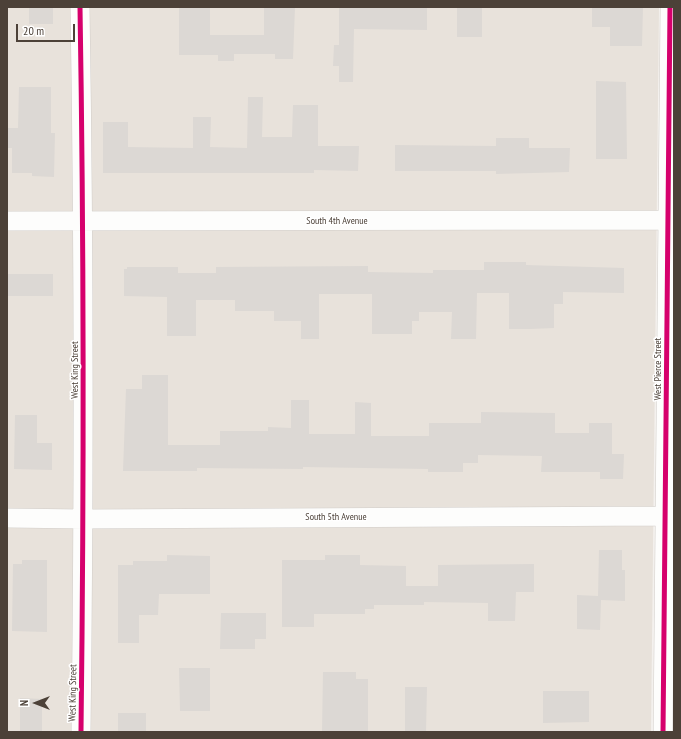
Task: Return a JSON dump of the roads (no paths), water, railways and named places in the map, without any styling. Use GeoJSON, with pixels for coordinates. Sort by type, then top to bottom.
{"type":"FeatureCollection","features":[{"type":"Feature","properties":{"kind":"street","name":"West King Street"},"geometry":{"type":"LineString","coordinates":[[80,7],[84,222],[84,519],[81,732]]}},
{"type":"Feature","properties":{"kind":"street","name":"West Pierce Street"},"geometry":{"type":"LineString","coordinates":[[664,732],[670,7]]}},
{"type":"Feature","properties":{"kind":"street","name":"South 4th Avenue"},"geometry":{"type":"LineString","coordinates":[[7,221],[668,220]]}},
{"type":"Feature","properties":{"kind":"street","name":"South 5th Avenue"},"geometry":{"type":"LineString","coordinates":[[7,518],[84,519],[665,516]]}}]}
